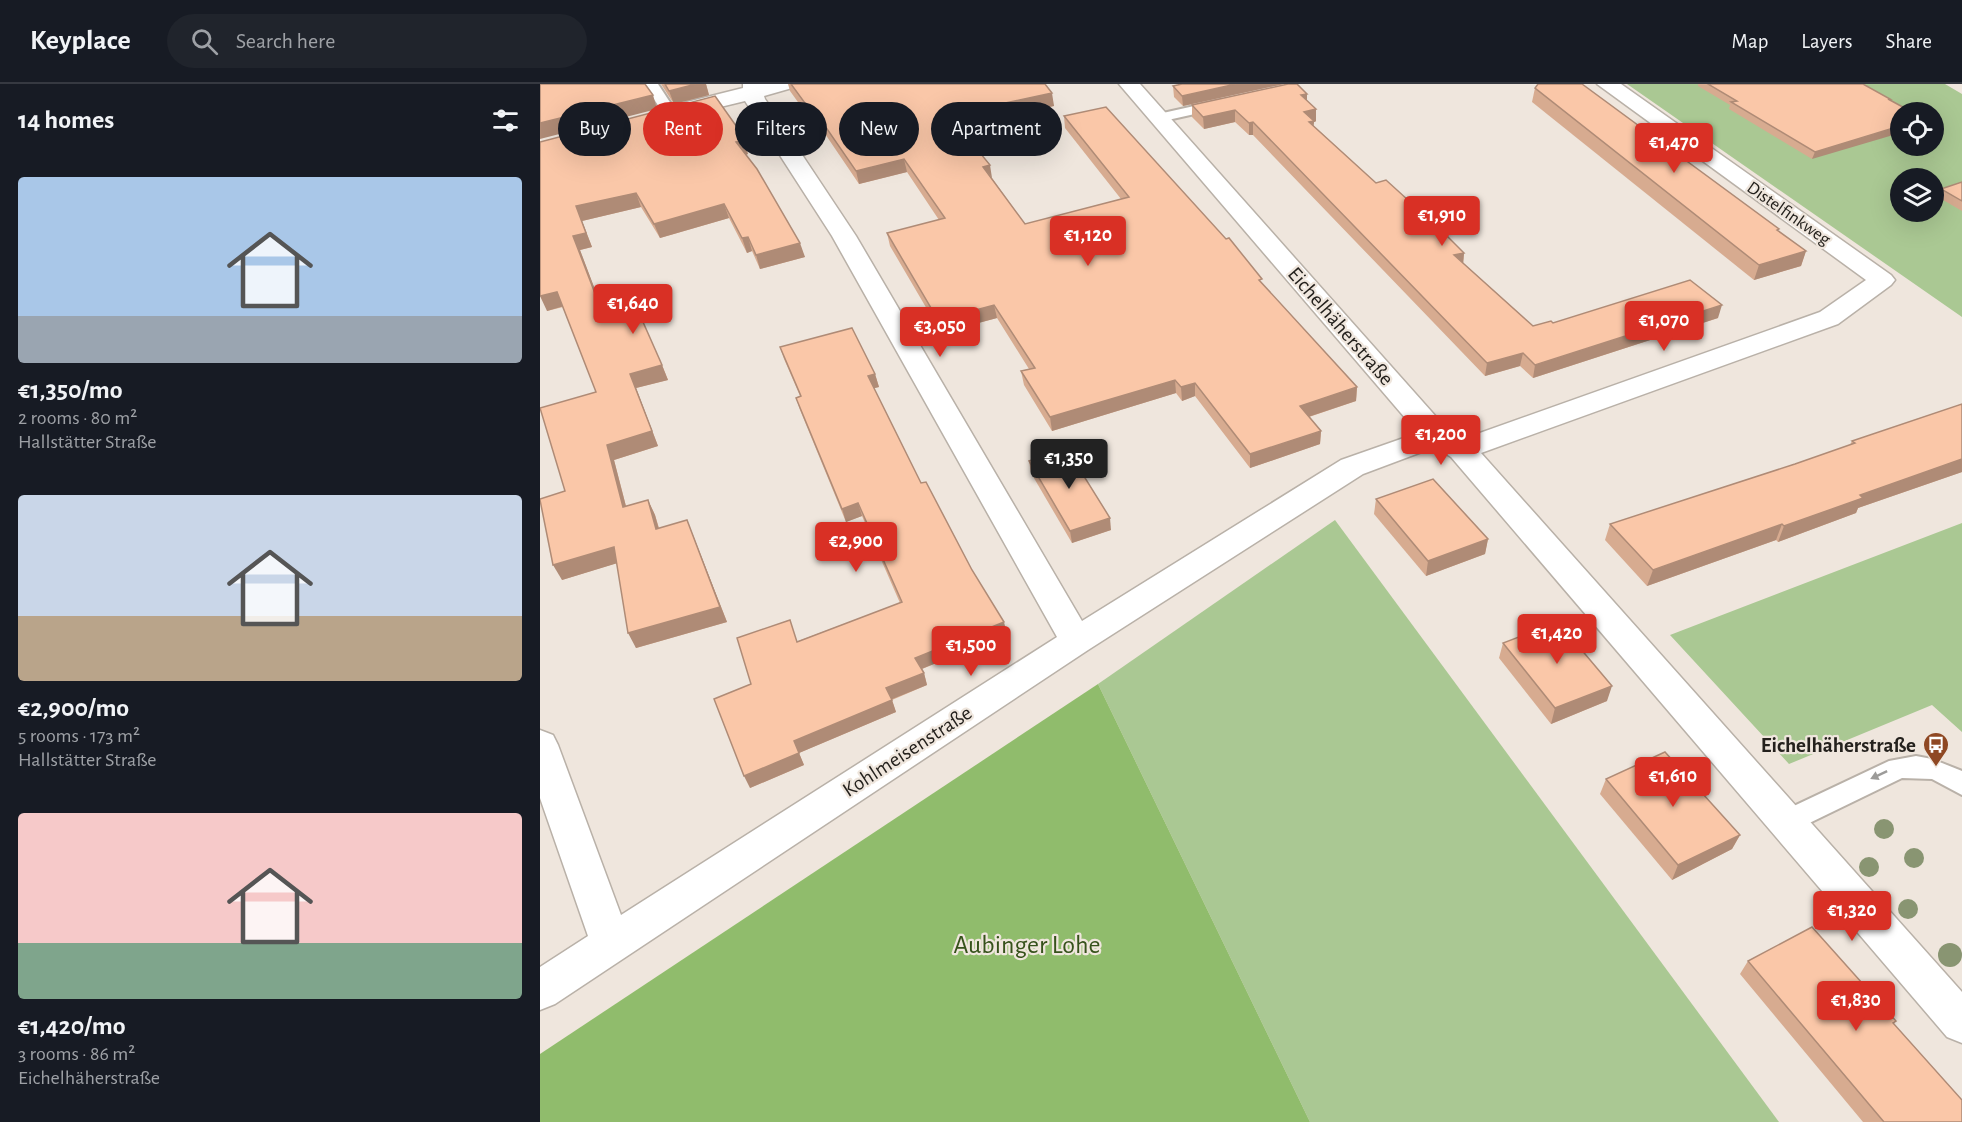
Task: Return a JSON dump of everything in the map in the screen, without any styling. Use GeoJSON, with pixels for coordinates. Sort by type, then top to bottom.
{"type":"FeatureCollection","features":[{"type":"Feature","properties":{"kind":"street"},"geometry":{"type":"LineString","coordinates":[[707,102],[753,88],[785,84]]}},
{"type":"Feature","properties":{"kind":"street","name":"Eichelhäherstraße"},"geometry":{"type":"LineString","coordinates":[[1129,84],[1962,1023]]}},
{"type":"Feature","properties":{"kind":"street","name":"Distelfinkweg"},"geometry":{"type":"LineString","coordinates":[[1607,84],[1882,280]]}},
{"type":"Feature","properties":{"kind":"street"},"geometry":{"type":"LineString","coordinates":[[753,88],[754,99],[844,236],[1076,641]]}},
{"type":"Feature","properties":{"kind":"street","name":"Kohlmeisenstraße"},"geometry":{"type":"LineString","coordinates":[[540,990],[1076,641],[1352,467],[1449,443],[1829,318],[1882,280]]}},
{"type":"Feature","properties":{"kind":"street"},"geometry":{"type":"LineString","coordinates":[[540,745],[611,944]]}},
{"type":"Feature","properties":{"kind":"lane"},"geometry":{"type":"LineString","coordinates":[[651,84],[663,102]]}},
{"type":"Feature","properties":{"kind":"lane"},"geometry":{"type":"LineString","coordinates":[[1159,118],[1231,102]]}},
{"type":"Feature","properties":{"kind":"lane"},"geometry":{"type":"LineString","coordinates":[[1786,822],[1898,768],[1936,768],[1962,784]]}},
{"type":"Feature","properties":{"kind":"green space"},"geometry":{"type":"Polygon","coordinates":[[[1627,84],[1945,84],[1962,94],[1962,317],[1627,84]]]}},
{"type":"Feature","properties":{"kind":"green space"},"geometry":{"type":"Polygon","coordinates":[[[1335,520],[1779,1122],[1310,1122],[1098,684],[1335,520]]]}},
{"type":"Feature","properties":{"kind":"green space"},"geometry":{"type":"Polygon","coordinates":[[[1962,523],[1962,732],[1932,705],[1789,764],[1670,635],[1962,523]]]}},
{"type":"Feature","properties":{"kind":"green space","name":"Aubinger Lohe"},"geometry":{"type":"Polygon","coordinates":[[[1098,684],[1310,1122],[540,1122],[540,1054],[1098,684]]]}},
{"type":"Feature","properties":{"kind":"building"},"geometry":{"type":"Polygon","coordinates":[[[540,84],[645,84],[653,95],[625,102],[558,102],[558,119],[540,123],[540,84]]]}},
{"type":"Feature","properties":{"kind":"building"},"geometry":{"type":"Polygon","coordinates":[[[665,84],[696,84],[669,91],[665,84]]]}},
{"type":"Feature","properties":{"kind":"building"},"geometry":{"type":"Polygon","coordinates":[[[791,84],[1045,84],[1052,93],[1010,102],[931,102],[931,156],[983,156],[990,165],[983,167],[1025,224],[1129,197],[1064,116],[1106,107],[1226,239],[1229,238],[1262,279],[1259,280],[1357,387],[1300,406],[1321,431],[1250,454],[1195,383],[1181,387],[1175,380],[1050,417],[1021,371],[1035,368],[994,305],[938,320],[887,233],[945,218],[904,159],[856,171],[846,156],[919,156],[919,102],[839,102],[839,146],[827,129],[827,102],[804,102],[791,84]]]}},
{"type":"Feature","properties":{"kind":"building"},"geometry":{"type":"Polygon","coordinates":[[[1236,84],[1182,96],[1173,86],[1236,84]]]}},
{"type":"Feature","properties":{"kind":"building"},"geometry":{"type":"Polygon","coordinates":[[[1297,84],[1307,94],[1301,95],[1316,109],[1304,112],[1314,121],[1309,122],[1376,183],[1386,180],[1442,231],[1464,253],[1454,255],[1533,326],[1551,321],[1553,323],[1690,280],[1722,305],[1535,365],[1523,353],[1487,363],[1253,122],[1249,123],[1235,110],[1203,117],[1192,105],[1297,84]]]}},
{"type":"Feature","properties":{"kind":"building"},"geometry":{"type":"Polygon","coordinates":[[[1538,84],[1582,84],[1806,251],[1759,265],[1535,88],[1538,84]]]}},
{"type":"Feature","properties":{"kind":"building"},"geometry":{"type":"Polygon","coordinates":[[[1708,84],[1863,84],[1894,102],[1890,102],[1890,129],[1815,152],[1731,102],[1737,101],[1708,84]]]}},
{"type":"Feature","properties":{"kind":"building"},"geometry":{"type":"Polygon","coordinates":[[[715,96],[719,102],[692,102],[715,96]]]}},
{"type":"Feature","properties":{"kind":"building"},"geometry":{"type":"Polygon","coordinates":[[[723,107],[735,124],[735,156],[747,156],[757,169],[800,243],[756,255],[748,237],[742,238],[724,204],[654,224],[636,193],[576,206],[586,233],[573,236],[606,322],[639,313],[662,365],[630,374],[652,431],[607,445],[623,507],[648,500],[656,529],[687,520],[720,607],[628,633],[614,547],[553,565],[540,500],[565,491],[540,408],[596,392],[557,292],[540,296],[540,142],[558,137],[558,156],[631,156],[631,118],[643,115],[643,156],[723,156],[723,107]]]}},
{"type":"Feature","properties":{"kind":"building"},"geometry":{"type":"Polygon","coordinates":[[[1962,182],[1962,201],[1944,191],[1944,188],[1962,182]]]}},
{"type":"Feature","properties":{"kind":"building"},"geometry":{"type":"Polygon","coordinates":[[[852,328],[875,374],[868,376],[921,483],[926,482],[972,570],[1004,622],[915,658],[924,673],[886,688],[892,700],[794,741],[799,753],[744,776],[714,699],[751,684],[737,638],[790,620],[797,642],[902,602],[858,503],[842,509],[796,398],[801,396],[780,347],[852,328]]]}},
{"type":"Feature","properties":{"kind":"building"},"geometry":{"type":"Polygon","coordinates":[[[1962,404],[1962,459],[1860,495],[1863,498],[1784,526],[1782,524],[1653,570],[1610,524],[1795,464],[1855,443],[1852,441],[1962,404]]]}},
{"type":"Feature","properties":{"kind":"building"},"geometry":{"type":"Polygon","coordinates":[[[1067,449],[1110,518],[1070,531],[1029,461],[1067,449]]]}},
{"type":"Feature","properties":{"kind":"building"},"geometry":{"type":"Polygon","coordinates":[[[1433,479],[1488,539],[1428,561],[1376,499],[1433,479]]]}},
{"type":"Feature","properties":{"kind":"building"},"geometry":{"type":"Polygon","coordinates":[[[1558,622],[1612,686],[1555,708],[1503,643],[1558,622]]]}},
{"type":"Feature","properties":{"kind":"building"},"geometry":{"type":"Polygon","coordinates":[[[1665,752],[1740,835],[1678,865],[1606,779],[1665,752]]]}},
{"type":"Feature","properties":{"kind":"building"},"geometry":{"type":"Polygon","coordinates":[[[1812,927],[1896,1021],[1893,1023],[1962,1100],[1962,1122],[1884,1122],[1748,961],[1812,927]]]}},
{"type":"Feature","properties":{"kind":"place","name":"Eichelhäherstraße"},"geometry":{"type":"Point","coordinates":[1936,768]}}]}
